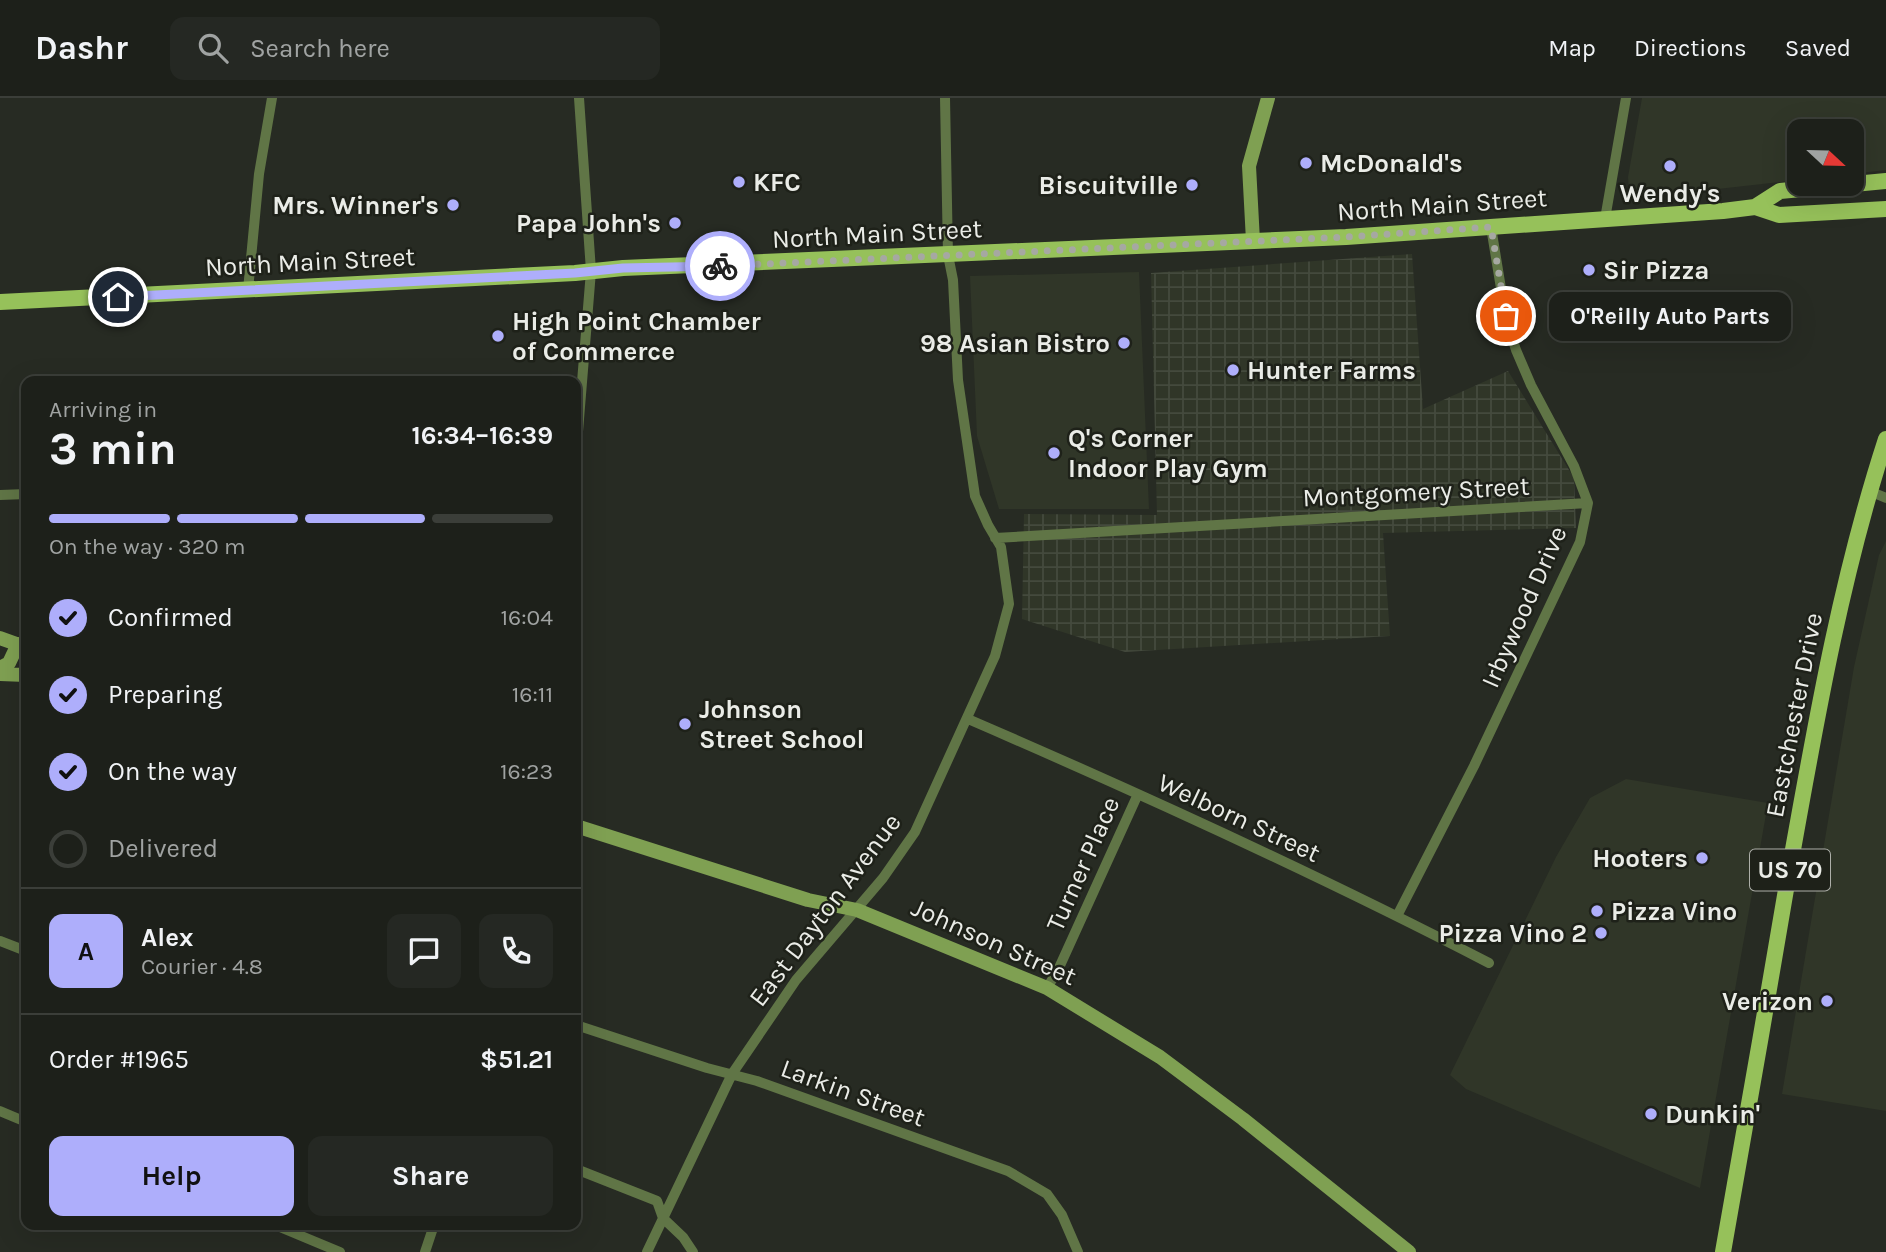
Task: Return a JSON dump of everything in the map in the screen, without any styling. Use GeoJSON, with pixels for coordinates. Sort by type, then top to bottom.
{"type":"FeatureCollection","features":[{"type":"Feature","properties":{"kind":"main road","name":"North Main Street"},"geometry":{"type":"LineString","coordinates":[[1755,206],[1780,191],[1886,181]]}},
{"type":"Feature","properties":{"kind":"main road","name":"North Main Street"},"geometry":{"type":"LineString","coordinates":[[0,302],[591,271],[1253,241],[1491,227],[1755,206],[1779,215],[1886,209]]}},
{"type":"Feature","properties":{"kind":"main road","name":"Eastchester Drive"},"geometry":{"type":"LineString","coordinates":[[1723,1252],[1809,764],[1839,612],[1869,491],[1886,439]]}},
{"type":"Feature","properties":{"kind":"street"},"geometry":{"type":"LineString","coordinates":[[248,290],[259,174],[272,98]]}},
{"type":"Feature","properties":{"kind":"street"},"geometry":{"type":"LineString","coordinates":[[579,98],[591,271],[581,376]]}},
{"type":"Feature","properties":{"kind":"street","name":"East Dayton Avenue"},"geometry":{"type":"LineString","coordinates":[[647,1252],[732,1074],[796,980],[883,878],[915,832],[995,656],[1009,604],[1001,547],[975,496],[958,380],[953,280],[948,255],[945,98]]}},
{"type":"Feature","properties":{"kind":"street"},"geometry":{"type":"LineString","coordinates":[[1253,241],[1249,166],[1268,98]]}},
{"type":"Feature","properties":{"kind":"street"},"geometry":{"type":"LineString","coordinates":[[1605,219],[1626,98]]}},
{"type":"Feature","properties":{"kind":"street","name":"Irbywood Drive"},"geometry":{"type":"LineString","coordinates":[[1397,916],[1474,766],[1580,542],[1588,503],[1574,466],[1516,350],[1506,316],[1491,227]]}},
{"type":"Feature","properties":{"kind":"street"},"geometry":{"type":"LineString","coordinates":[[1869,491],[1886,498]]}},
{"type":"Feature","properties":{"kind":"street"},"geometry":{"type":"LineString","coordinates":[[0,495],[21,494]]}},
{"type":"Feature","properties":{"kind":"street","name":"Montgomery Street"},"geometry":{"type":"LineString","coordinates":[[995,537],[1588,503]]}},
{"type":"Feature","properties":{"kind":"street"},"geometry":{"type":"LineString","coordinates":[[0,638],[21,646]]}},
{"type":"Feature","properties":{"kind":"street"},"geometry":{"type":"LineString","coordinates":[[0,668],[9,663],[21,647]]}},
{"type":"Feature","properties":{"kind":"street"},"geometry":{"type":"LineString","coordinates":[[0,674],[21,675]]}},
{"type":"Feature","properties":{"kind":"street","name":"Welborn Street"},"geometry":{"type":"LineString","coordinates":[[968,719],[1138,794],[1397,916],[1489,963]]}},
{"type":"Feature","properties":{"kind":"street","name":"Turner Place"},"geometry":{"type":"LineString","coordinates":[[1047,988],[1058,970],[1138,794]]}},
{"type":"Feature","properties":{"kind":"street","name":"Johnson Street"},"geometry":{"type":"LineString","coordinates":[[581,828],[808,900],[857,910],[1047,988],[1160,1057],[1243,1119],[1409,1252]]}},
{"type":"Feature","properties":{"kind":"street"},"geometry":{"type":"LineString","coordinates":[[0,941],[21,949]]}},
{"type":"Feature","properties":{"kind":"street","name":"Larkin Street"},"geometry":{"type":"LineString","coordinates":[[581,1027],[732,1074],[1008,1171],[1047,1194],[1062,1215],[1077,1252]]}},
{"type":"Feature","properties":{"kind":"street"},"geometry":{"type":"LineString","coordinates":[[0,1111],[21,1120]]}},
{"type":"Feature","properties":{"kind":"street"},"geometry":{"type":"LineString","coordinates":[[581,1171],[657,1201],[663,1218],[683,1237],[693,1252]]}},
{"type":"Feature","properties":{"kind":"street"},"geometry":{"type":"LineString","coordinates":[[287,1230],[340,1252]]}},
{"type":"Feature","properties":{"kind":"street"},"geometry":{"type":"LineString","coordinates":[[425,1252],[432,1230]]}},
{"type":"Feature","properties":{"kind":"shaded area"},"geometry":{"type":"Polygon","coordinates":[[[1642,98],[1886,98],[1886,170],[1864,173],[1864,119],[1787,119],[1787,181],[1655,196],[1637,195],[1629,190],[1628,177],[1642,98]]]}},
{"type":"Feature","properties":{"kind":"shaded area"},"geometry":{"type":"Polygon","coordinates":[[[1412,254],[1423,409],[1508,371],[1574,478],[1576,528],[1383,533],[1390,636],[1125,652],[1022,619],[1024,514],[1157,515],[1151,273],[1412,254]]]}},
{"type":"Feature","properties":{"kind":"shaded area"},"geometry":{"type":"Polygon","coordinates":[[[1139,272],[1149,509],[999,509],[977,436],[970,276],[1139,272]]]}},
{"type":"Feature","properties":{"kind":"shaded area"},"geometry":{"type":"Polygon","coordinates":[[[1886,541],[1886,1111],[1782,1094],[1854,667],[1879,555],[1886,541]]]}},
{"type":"Feature","properties":{"kind":"shaded area"},"geometry":{"type":"Polygon","coordinates":[[[1626,779],[1768,803],[1700,1188],[1466,1089],[1450,1075],[1556,857],[1590,798],[1626,779]]]}},
{"type":"Feature","properties":{"kind":"way so far"},"geometry":{"type":"LineString","coordinates":[[720,266],[1346,237],[1491,227],[1506,316]]}},
{"type":"Feature","properties":{"kind":"place","name":"McDonald's"},"geometry":{"type":"Point","coordinates":[1306,163]}},
{"type":"Feature","properties":{"kind":"place","name":"Wendy's"},"geometry":{"type":"Point","coordinates":[1670,166]}},
{"type":"Feature","properties":{"kind":"place","name":"KFC"},"geometry":{"type":"Point","coordinates":[739,182]}},
{"type":"Feature","properties":{"kind":"place","name":"Biscuitville"},"geometry":{"type":"Point","coordinates":[1192,185]}},
{"type":"Feature","properties":{"kind":"place","name":"Mrs. Winner's"},"geometry":{"type":"Point","coordinates":[453,205]}},
{"type":"Feature","properties":{"kind":"place","name":"Papa John's"},"geometry":{"type":"Point","coordinates":[675,223]}},
{"type":"Feature","properties":{"kind":"place","name":"Sir Pizza"},"geometry":{"type":"Point","coordinates":[1589,270]}},
{"type":"Feature","properties":{"kind":"place","name":"O'Reilly Auto Parts"},"geometry":{"type":"Point","coordinates":[1506,316]}},
{"type":"Feature","properties":{"kind":"place","name":"High Point Chamber of Commerce"},"geometry":{"type":"Point","coordinates":[498,336]}},
{"type":"Feature","properties":{"kind":"place","name":"98 Asian Bistro"},"geometry":{"type":"Point","coordinates":[1124,343]}},
{"type":"Feature","properties":{"kind":"place","name":"Hunter Farms"},"geometry":{"type":"Point","coordinates":[1233,370]}},
{"type":"Feature","properties":{"kind":"place","name":"Q's Corner Indoor Play Gym"},"geometry":{"type":"Point","coordinates":[1054,453]}},
{"type":"Feature","properties":{"kind":"place","name":"Johnson Street School"},"geometry":{"type":"Point","coordinates":[685,724]}},
{"type":"Feature","properties":{"kind":"place","name":"Hooters"},"geometry":{"type":"Point","coordinates":[1702,858]}},
{"type":"Feature","properties":{"kind":"place","name":"Pizza Vino"},"geometry":{"type":"Point","coordinates":[1597,911]}},
{"type":"Feature","properties":{"kind":"place","name":"Pizza Vino 2"},"geometry":{"type":"Point","coordinates":[1601,933]}},
{"type":"Feature","properties":{"kind":"place","name":"Verizon"},"geometry":{"type":"Point","coordinates":[1827,1001]}},
{"type":"Feature","properties":{"kind":"place","name":"Dunkin'"},"geometry":{"type":"Point","coordinates":[1651,1114]}},
{"type":"Feature","properties":{"kind":"route"},"geometry":{"type":"LineString","coordinates":[[118,297],[575,273],[623,268],[720,266]]}}]}
